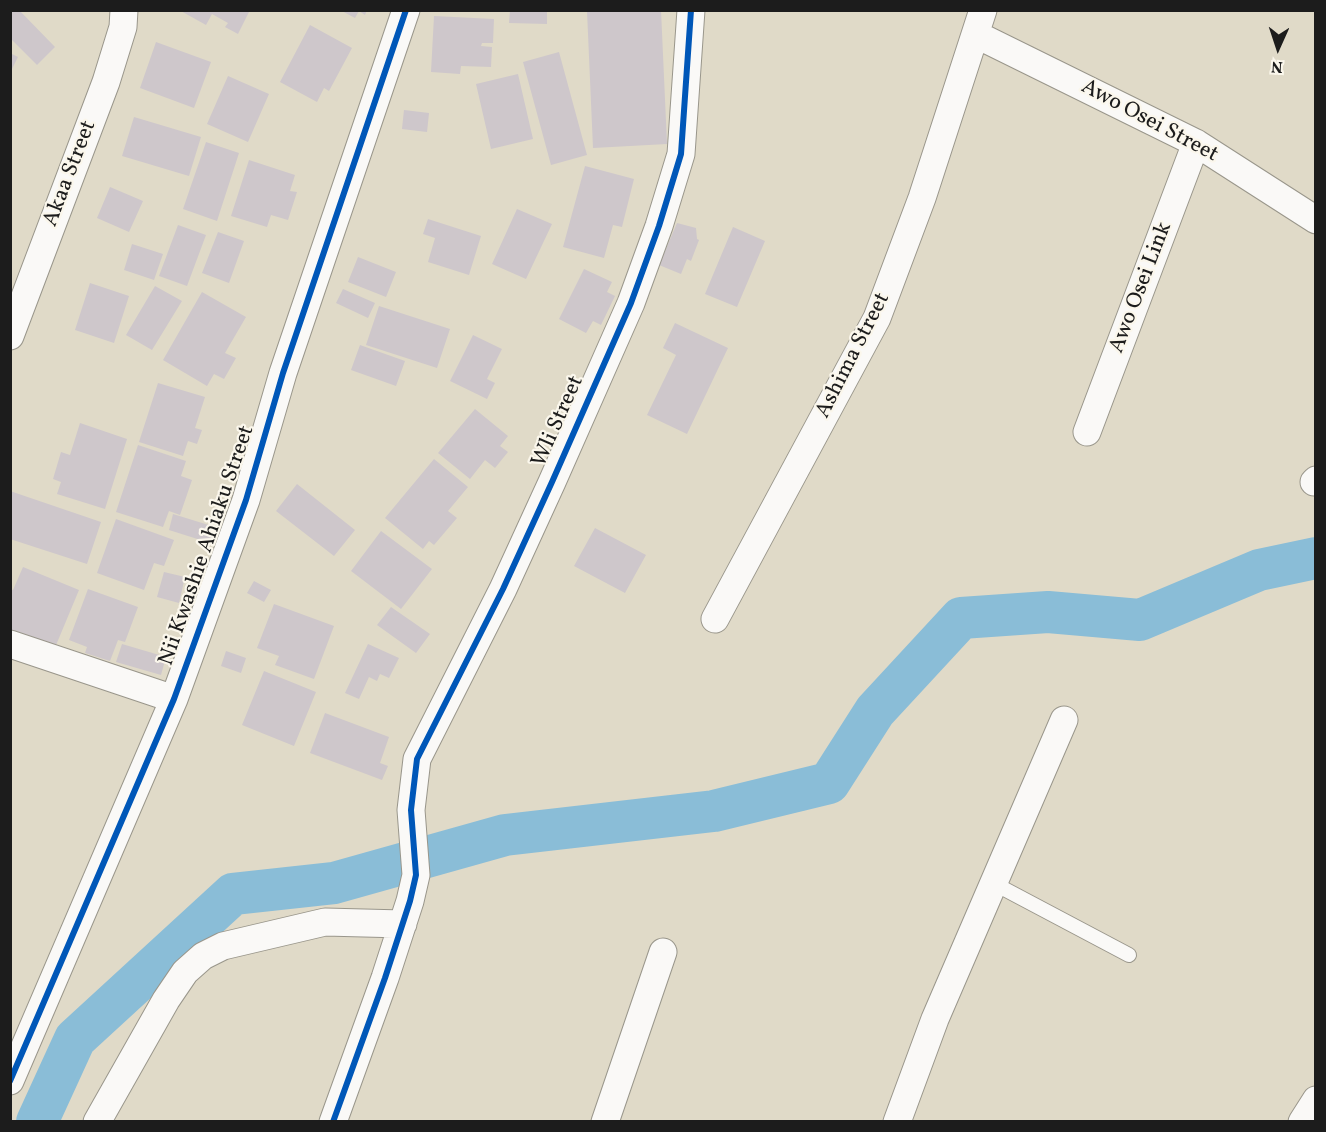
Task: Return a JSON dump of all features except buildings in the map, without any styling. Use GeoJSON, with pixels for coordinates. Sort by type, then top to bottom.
{"type":"FeatureCollection","features":[{"type":"Feature","properties":{"kind":"street","name":"Akaa Street"},"geometry":{"type":"LineString","coordinates":[[10,336],[106,82],[123,27],[124,10]]}},
{"type":"Feature","properties":{"kind":"street","name":"Nii Kwashie Ahiaku Street"},"geometry":{"type":"LineString","coordinates":[[10,1081],[174,699],[246,500],[294,340],[406,10]]}},
{"type":"Feature","properties":{"kind":"street","name":"Wli Street"},"geometry":{"type":"LineString","coordinates":[[333,1122],[404,924],[416,875],[412,831],[412,786],[417,759],[503,589],[552,482],[631,303],[659,226],[681,154],[691,10]]}},
{"type":"Feature","properties":{"kind":"street","name":"Awo Osei Street"},"geometry":{"type":"LineString","coordinates":[[980,23],[1196,144],[1316,220]]}},
{"type":"Feature","properties":{"kind":"street","name":"Ashima Street"},"geometry":{"type":"LineString","coordinates":[[715,619],[877,318],[922,198],[980,23]]}},
{"type":"Feature","properties":{"kind":"street","name":"Awo Osei Link"},"geometry":{"type":"LineString","coordinates":[[1087,432],[1196,144]]}},
{"type":"Feature","properties":{"kind":"street"},"geometry":{"type":"LineString","coordinates":[[10,644],[174,699]]}},
{"type":"Feature","properties":{"kind":"street"},"geometry":{"type":"LineString","coordinates":[[897,1122],[935,1019],[1064,720]]}},
{"type":"Feature","properties":{"kind":"street"},"geometry":{"type":"LineString","coordinates":[[97,1122],[166,1000],[185,972],[203,956],[223,946],[326,922],[404,924]]}},
{"type":"Feature","properties":{"kind":"street"},"geometry":{"type":"LineString","coordinates":[[604,1122],[663,952]]}},
{"type":"Feature","properties":{"kind":"street"},"geometry":{"type":"LineString","coordinates":[[1302,1122],[1316,1100]]}},
{"type":"Feature","properties":{"kind":"lane"},"geometry":{"type":"LineString","coordinates":[[993,883],[1129,955]]}},
{"type":"Feature","properties":{"kind":"waterway"},"geometry":{"type":"LineString","coordinates":[[37,1122],[75,1039],[233,894],[334,883],[505,835],[714,811],[829,783],[875,711],[961,618],[1048,612],[1140,620],[1259,570],[1316,558]]}},
{"type":"Feature","properties":{"kind":"cycle path"},"geometry":{"type":"LineString","coordinates":[[10,1081],[174,699],[246,500],[283,373],[406,10]]}},
{"type":"Feature","properties":{"kind":"cycle path"},"geometry":{"type":"LineString","coordinates":[[333,1122],[410,901],[416,875],[411,810],[417,759],[503,589],[552,482],[631,303],[659,226],[681,154],[691,10]]}}]}
